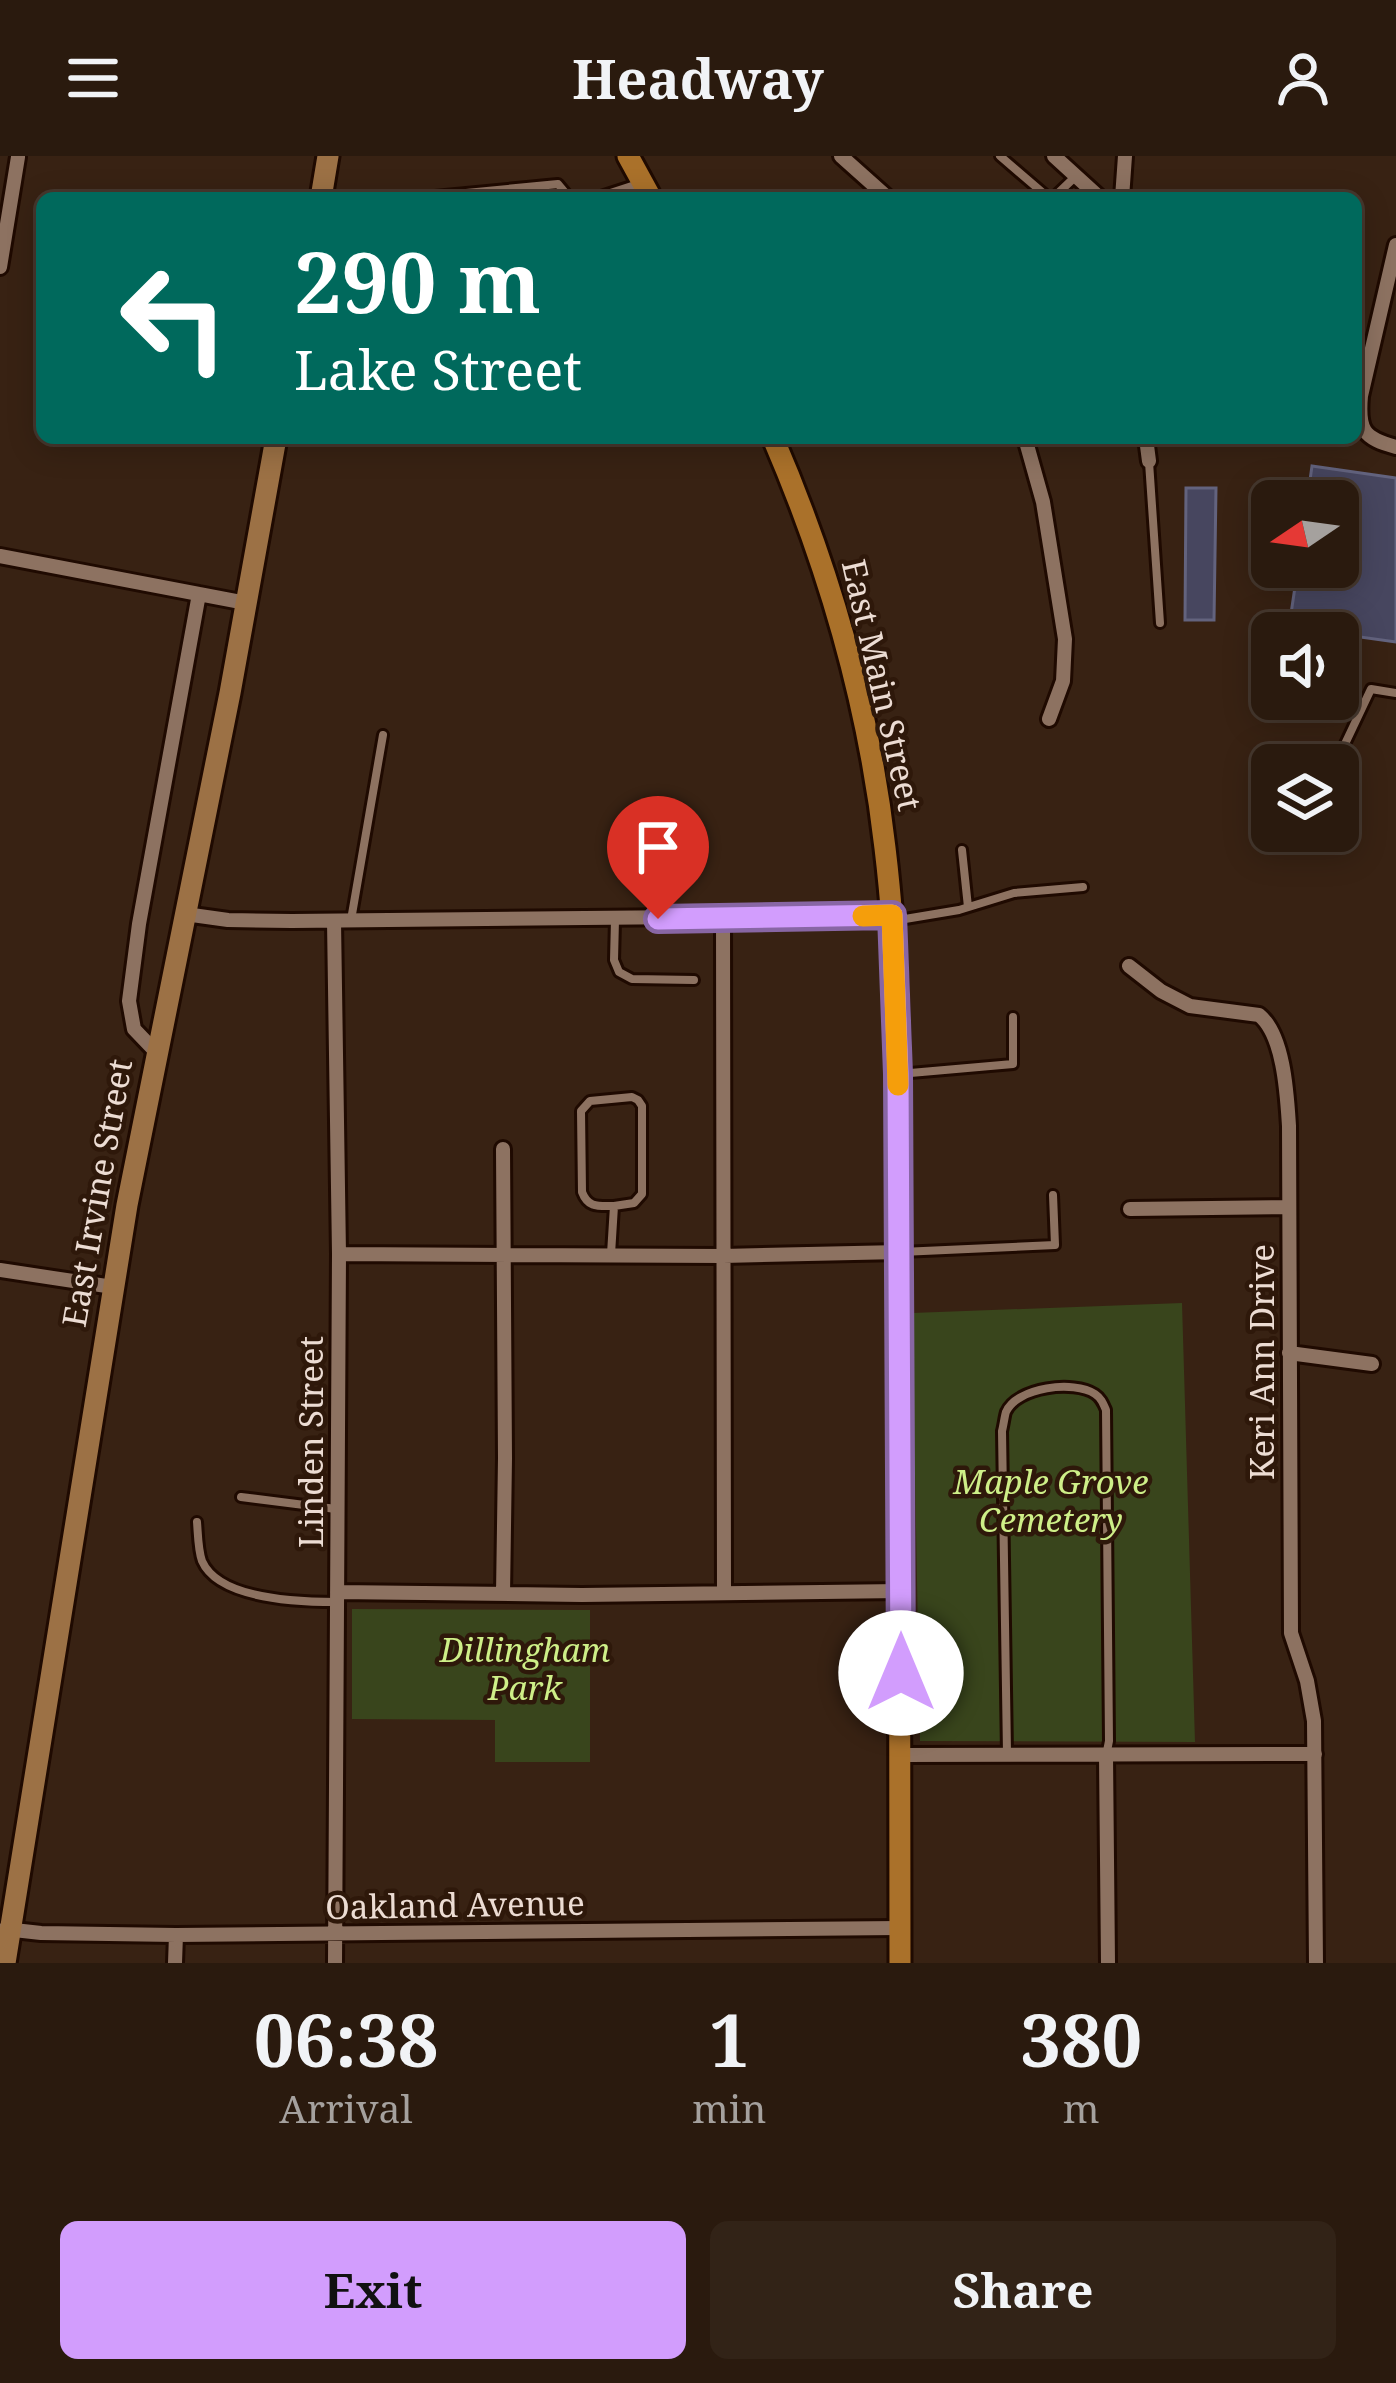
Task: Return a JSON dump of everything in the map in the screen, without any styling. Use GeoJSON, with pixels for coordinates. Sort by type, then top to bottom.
{"type":"FeatureCollection","features":[{"type":"Feature","properties":{"kind":"main road"},"geometry":{"type":"LineString","coordinates":[[628,156],[647,190]]}},
{"type":"Feature","properties":{"kind":"main road","name":"East Main Street"},"geometry":{"type":"LineString","coordinates":[[774,444],[820,562],[850,665],[879,803],[892,918],[900,1252],[900,1963]]}},
{"type":"Feature","properties":{"kind":"street"},"geometry":{"type":"LineString","coordinates":[[322,192],[328,156]]}},
{"type":"Feature","properties":{"kind":"street"},"geometry":{"type":"LineString","coordinates":[[841,156],[881,192]]}},
{"type":"Feature","properties":{"kind":"street"},"geometry":{"type":"LineString","coordinates":[[1054,156],[1093,192]]}},
{"type":"Feature","properties":{"kind":"street"},"geometry":{"type":"LineString","coordinates":[[1122,192],[1124,156]]}},
{"type":"Feature","properties":{"kind":"street"},"geometry":{"type":"LineString","coordinates":[[0,263],[18,158]]}},
{"type":"Feature","properties":{"kind":"street"},"geometry":{"type":"LineString","coordinates":[[1362,392],[1396,245]]}},
{"type":"Feature","properties":{"kind":"street"},"geometry":{"type":"LineString","coordinates":[[1362,427],[1378,441],[1396,447]]}},
{"type":"Feature","properties":{"kind":"street","name":"East Irvine Street"},"geometry":{"type":"LineString","coordinates":[[5,1963],[6,1929],[113,1287],[275,444]]}},
{"type":"Feature","properties":{"kind":"street"},"geometry":{"type":"LineString","coordinates":[[1027,444],[1043,502],[1065,639],[1063,681],[1048,719]]}},
{"type":"Feature","properties":{"kind":"street"},"geometry":{"type":"LineString","coordinates":[[1148,444],[1149,461]]}},
{"type":"Feature","properties":{"kind":"street"},"geometry":{"type":"LineString","coordinates":[[0,556],[246,603]]}},
{"type":"Feature","properties":{"kind":"street"},"geometry":{"type":"LineString","coordinates":[[156,1052],[134,1029],[129,1001],[199,594]]}},
{"type":"Feature","properties":{"kind":"street"},"geometry":{"type":"LineString","coordinates":[[184,914],[228,920],[342,921],[892,918]]}},
{"type":"Feature","properties":{"kind":"street"},"geometry":{"type":"LineString","coordinates":[[723,917],[724,1593]]}},
{"type":"Feature","properties":{"kind":"street","name":"Linden Street"},"geometry":{"type":"LineString","coordinates":[[335,1963],[342,921]]}},
{"type":"Feature","properties":{"kind":"street","name":"Keri Ann Drive"},"geometry":{"type":"LineString","coordinates":[[1129,966],[1174,1000],[1259,1015],[1268,1022],[1288,1106],[1291,1634],[1311,1699],[1316,1754],[1316,1963]]}},
{"type":"Feature","properties":{"kind":"street"},"geometry":{"type":"LineString","coordinates":[[503,1149],[503,1594]]}},
{"type":"Feature","properties":{"kind":"street"},"geometry":{"type":"LineString","coordinates":[[1130,1209],[1289,1207]]}},
{"type":"Feature","properties":{"kind":"street"},"geometry":{"type":"LineString","coordinates":[[339,1254],[900,1252]]}},
{"type":"Feature","properties":{"kind":"street"},"geometry":{"type":"LineString","coordinates":[[0,1270],[113,1287]]}},
{"type":"Feature","properties":{"kind":"street"},"geometry":{"type":"LineString","coordinates":[[1289,1353],[1372,1364]]}},
{"type":"Feature","properties":{"kind":"street"},"geometry":{"type":"LineString","coordinates":[[337,1597],[901,1591]]}},
{"type":"Feature","properties":{"kind":"street"},"geometry":{"type":"LineString","coordinates":[[901,1755],[1316,1754]]}},
{"type":"Feature","properties":{"kind":"street"},"geometry":{"type":"LineString","coordinates":[[1106,1756],[1108,1963]]}},
{"type":"Feature","properties":{"kind":"street","name":"Oakland Avenue"},"geometry":{"type":"LineString","coordinates":[[6,1929],[335,1935],[899,1928]]}},
{"type":"Feature","properties":{"kind":"street"},"geometry":{"type":"LineString","coordinates":[[175,1963],[176,1935]]}},
{"type":"Feature","properties":{"kind":"lane"},"geometry":{"type":"LineString","coordinates":[[1000,156],[1044,192]]}},
{"type":"Feature","properties":{"kind":"lane"},"geometry":{"type":"LineString","coordinates":[[1058,192],[1076,176]]}},
{"type":"Feature","properties":{"kind":"lane"},"geometry":{"type":"LineString","coordinates":[[476,192],[558,184],[565,192]]}},
{"type":"Feature","properties":{"kind":"lane"},"geometry":{"type":"LineString","coordinates":[[1149,461],[1160,623]]}},
{"type":"Feature","properties":{"kind":"lane"},"geometry":{"type":"LineString","coordinates":[[1345,744],[1371,689],[1396,694]]}},
{"type":"Feature","properties":{"kind":"lane"},"geometry":{"type":"LineString","coordinates":[[342,921],[383,735]]}},
{"type":"Feature","properties":{"kind":"lane"},"geometry":{"type":"LineString","coordinates":[[962,850],[968,907]]}},
{"type":"Feature","properties":{"kind":"lane"},"geometry":{"type":"LineString","coordinates":[[892,918],[968,907],[1014,893],[1082,886]]}},
{"type":"Feature","properties":{"kind":"lane"},"geometry":{"type":"LineString","coordinates":[[615,919],[614,960],[619,972],[632,979],[694,980]]}},
{"type":"Feature","properties":{"kind":"lane"},"geometry":{"type":"LineString","coordinates":[[898,1074],[1013,1064],[1012,1017]]}},
{"type":"Feature","properties":{"kind":"lane"},"geometry":{"type":"LineString","coordinates":[[632,1097],[642,1106],[642,1194],[634,1203],[614,1206],[585,1201],[581,1111],[590,1101],[632,1097]]}},
{"type":"Feature","properties":{"kind":"lane"},"geometry":{"type":"LineString","coordinates":[[900,1252],[1055,1246],[1053,1195]]}},
{"type":"Feature","properties":{"kind":"lane"},"geometry":{"type":"LineString","coordinates":[[611,1255],[614,1206]]}},
{"type":"Feature","properties":{"kind":"lane"},"geometry":{"type":"LineString","coordinates":[[1006,1754],[1002,1431],[1005,1413],[1015,1399],[1063,1387],[1099,1396],[1106,1410],[1106,1756]]}},
{"type":"Feature","properties":{"kind":"lane"},"geometry":{"type":"LineString","coordinates":[[241,1497],[338,1509]]}},
{"type":"Feature","properties":{"kind":"lane"},"geometry":{"type":"LineString","coordinates":[[196,1522],[202,1563],[222,1581],[295,1602],[337,1597]]}},
{"type":"Feature","properties":{"kind":"green space","name":"Maple Grove Cemetery"},"geometry":{"type":"Polygon","coordinates":[[[1182,1303],[1195,1742],[920,1741],[912,1313],[1182,1303]]]}},
{"type":"Feature","properties":{"kind":"green space","name":"Dillingham Park"},"geometry":{"type":"Polygon","coordinates":[[[352,1609],[590,1610],[590,1762],[495,1762],[495,1720],[352,1719],[352,1609]]]}},
{"type":"Feature","properties":{"kind":"building"},"geometry":{"type":"Polygon","coordinates":[[[1312,466],[1396,478],[1396,642],[1359,637],[1359,612],[1291,612],[1295,588],[1359,588],[1359,480],[1310,480],[1312,466]]]}},
{"type":"Feature","properties":{"kind":"building"},"geometry":{"type":"Polygon","coordinates":[[[1186,488],[1216,488],[1214,620],[1185,620],[1186,488]]]}},
{"type":"Feature","properties":{"kind":"slow traffic"},"geometry":{"type":"LineString","coordinates":[[863,916],[892,915],[898,1085]]}},
{"type":"Feature","properties":{"kind":"route"},"geometry":{"type":"LineString","coordinates":[[658,919],[892,915],[898,1074],[901,1673]]}}]}
